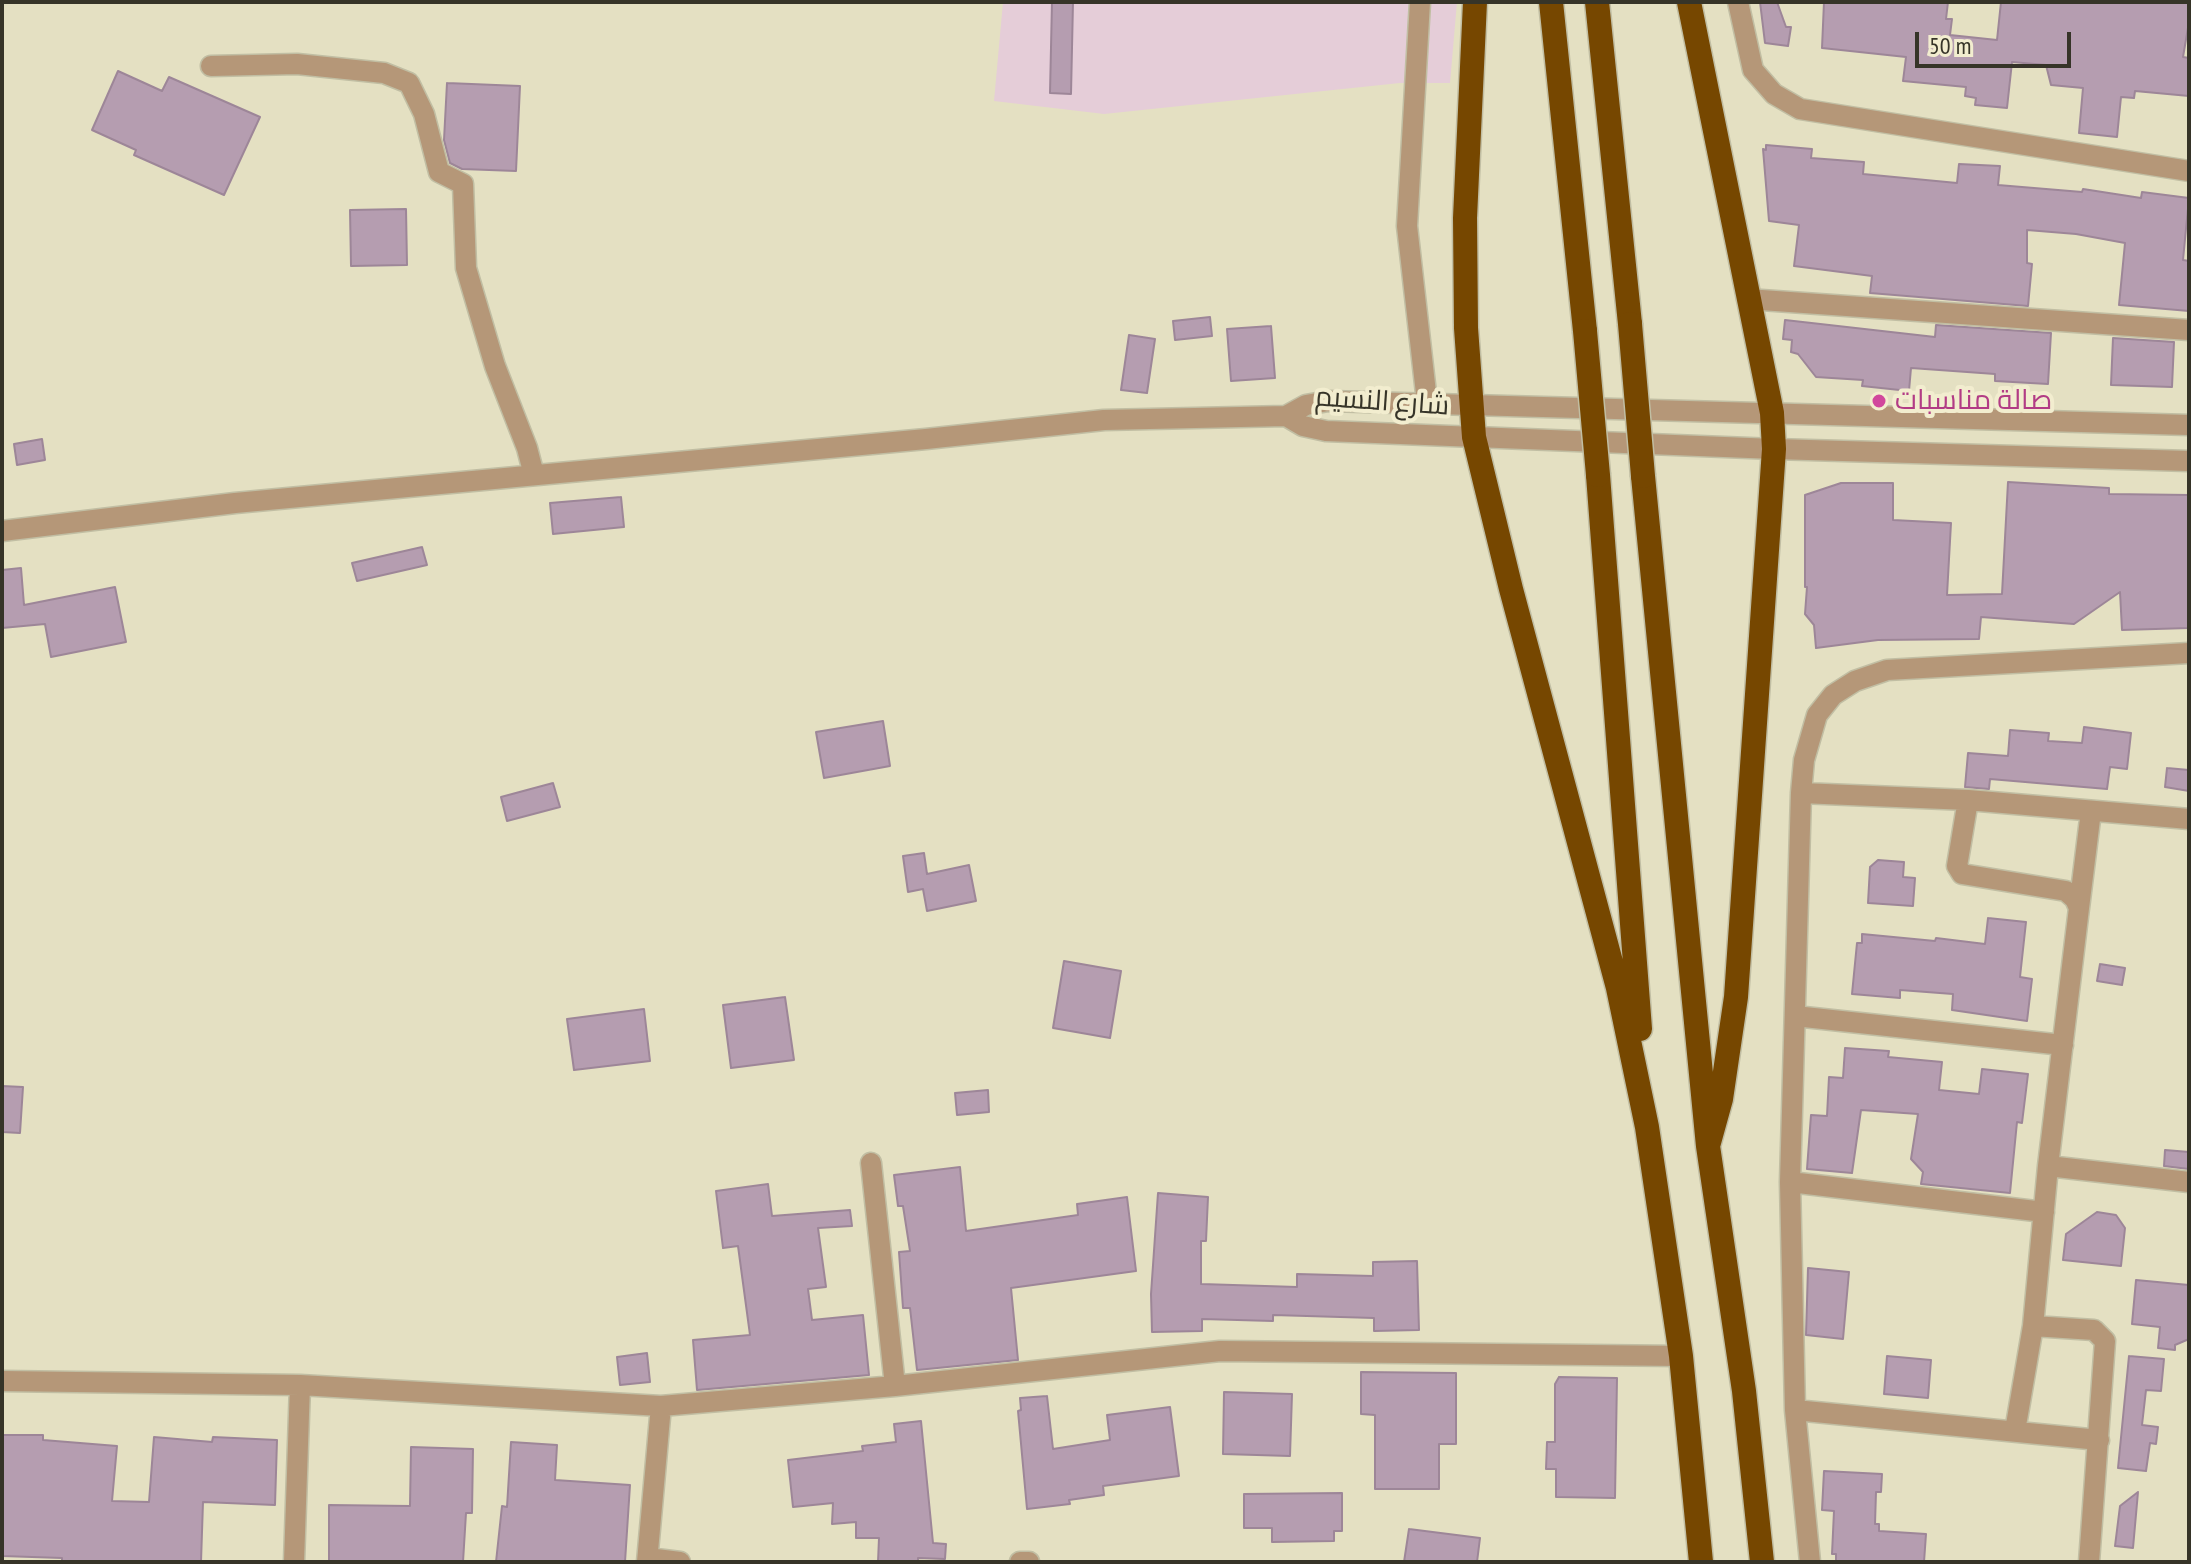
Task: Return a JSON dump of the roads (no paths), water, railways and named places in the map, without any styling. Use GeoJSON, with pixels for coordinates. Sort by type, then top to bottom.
{"type":"FeatureCollection","features":[{"type":"Feature","properties":{"kind":"highway"},"geometry":{"type":"LineString","coordinates":[[1475,2],[1465,218],[1466,328],[1474,437],[1511,589],[1618,988],[1647,1127],[1681,1356],[1701,1562]]}},
{"type":"Feature","properties":{"kind":"highway"},"geometry":{"type":"LineString","coordinates":[[1551,2],[1598,475],[1647,1127]]}},
{"type":"Feature","properties":{"kind":"highway"},"geometry":{"type":"LineString","coordinates":[[1597,2],[1708,1146],[1744,1391],[1762,1562]]}},
{"type":"Feature","properties":{"kind":"highway"},"geometry":{"type":"LineString","coordinates":[[1689,2],[1772,413],[1774,449],[1736,997],[1721,1099],[1708,1146]]}},
{"type":"Feature","properties":{"kind":"street"},"geometry":{"type":"LineString","coordinates":[[1420,2],[1407,226],[1427,402]]}},
{"type":"Feature","properties":{"kind":"street"},"geometry":{"type":"LineString","coordinates":[[1738,2],[1753,70],[1774,94],[1800,109],[2189,171]]}},
{"type":"Feature","properties":{"kind":"street"},"geometry":{"type":"LineString","coordinates":[[211,66],[297,64],[384,73],[409,83],[424,114],[439,172],[463,184],[466,268],[495,366],[527,448],[534,475]]}},
{"type":"Feature","properties":{"kind":"street"},"geometry":{"type":"LineString","coordinates":[[1747,299],[2189,330]]}},
{"type":"Feature","properties":{"kind":"street","name":"شارع النسيم"},"geometry":{"type":"LineString","coordinates":[[1286,416],[1306,405],[1328,401],[2189,425]]}},
{"type":"Feature","properties":{"kind":"street"},"geometry":{"type":"LineString","coordinates":[[2,531],[235,503],[1104,420],[1286,416]]}},
{"type":"Feature","properties":{"kind":"street","name":"شارع النسيم"},"geometry":{"type":"LineString","coordinates":[[1286,416],[1303,426],[1326,431],[1774,449],[2189,461]]}},
{"type":"Feature","properties":{"kind":"street"},"geometry":{"type":"LineString","coordinates":[[1810,1562],[1795,1410],[1790,1182],[1801,793],[1804,760],[1817,715],[1833,695],[1855,681],[1887,670],[2189,653]]}},
{"type":"Feature","properties":{"kind":"street"},"geometry":{"type":"LineString","coordinates":[[1801,793],[1968,800],[2189,819]]}},
{"type":"Feature","properties":{"kind":"street"},"geometry":{"type":"LineString","coordinates":[[1968,800],[1957,866],[1962,874],[2066,891],[2079,908]]}},
{"type":"Feature","properties":{"kind":"street"},"geometry":{"type":"LineString","coordinates":[[2015,1431],[2033,1326],[2048,1166],[2091,811]]}},
{"type":"Feature","properties":{"kind":"street"},"geometry":{"type":"LineString","coordinates":[[1795,1016],[2063,1045]]}},
{"type":"Feature","properties":{"kind":"street"},"geometry":{"type":"LineString","coordinates":[[871,1163],[895,1386]]}},
{"type":"Feature","properties":{"kind":"street"},"geometry":{"type":"LineString","coordinates":[[2048,1166],[2189,1182]]}},
{"type":"Feature","properties":{"kind":"street"},"geometry":{"type":"LineString","coordinates":[[1790,1182],[2044,1212]]}},
{"type":"Feature","properties":{"kind":"street"},"geometry":{"type":"LineString","coordinates":[[2033,1326],[2094,1330],[2105,1341],[2089,1562]]}},
{"type":"Feature","properties":{"kind":"street"},"geometry":{"type":"LineString","coordinates":[[2,1381],[300,1385],[661,1406],[895,1386],[1220,1351],[1681,1356]]}},
{"type":"Feature","properties":{"kind":"street"},"geometry":{"type":"LineString","coordinates":[[294,1562],[300,1385]]}},
{"type":"Feature","properties":{"kind":"street"},"geometry":{"type":"LineString","coordinates":[[661,1406],[647,1560],[680,1562]]}},
{"type":"Feature","properties":{"kind":"street"},"geometry":{"type":"LineString","coordinates":[[1795,1410],[2099,1440]]}},
{"type":"Feature","properties":{"kind":"street"},"geometry":{"type":"LineString","coordinates":[[1020,1562],[1029,1562]]}},
{"type":"Feature","properties":{"kind":"place","name":"صالة مناسبات"},"geometry":{"type":"Point","coordinates":[1879,401]}}]}
